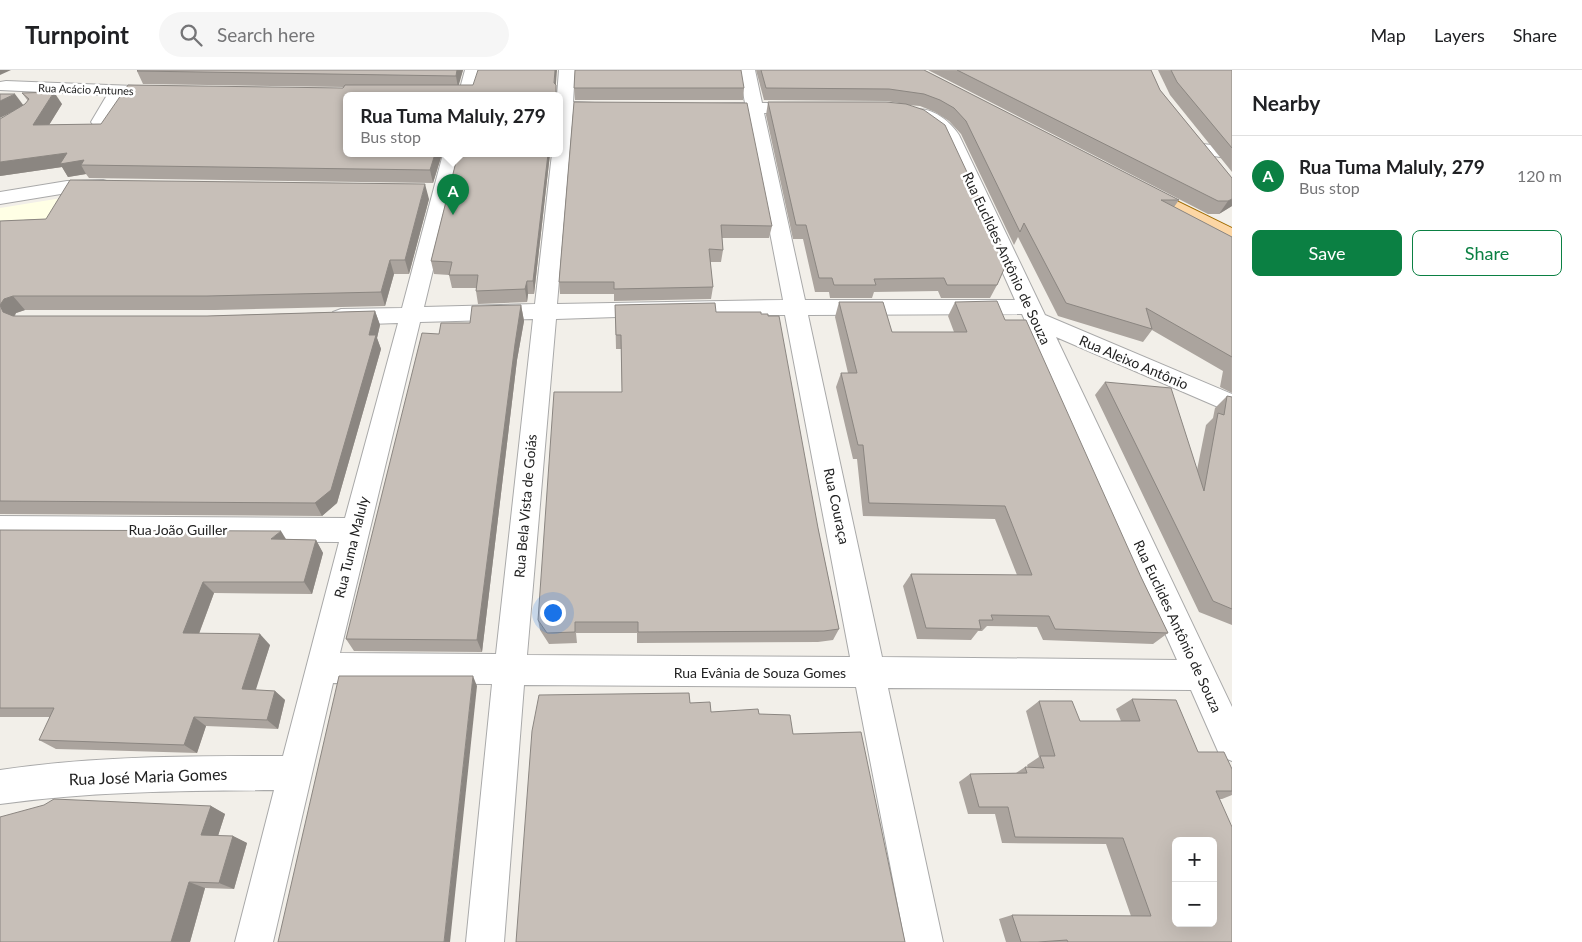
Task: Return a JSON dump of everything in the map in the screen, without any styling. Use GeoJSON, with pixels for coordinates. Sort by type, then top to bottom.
{"type":"FeatureCollection","features":[{"type":"Feature","properties":{"kind":"main road"},"geometry":{"type":"LineString","coordinates":[[1127,182],[1232,236]]}},
{"type":"Feature","properties":{"kind":"street"},"geometry":{"type":"LineString","coordinates":[[3,87],[36,70]]}},
{"type":"Feature","properties":{"kind":"street"},"geometry":{"type":"LineString","coordinates":[[467,92],[473,70]]}},
{"type":"Feature","properties":{"kind":"street","name":"Rua Bela Vista de Goiás"},"geometry":{"type":"LineString","coordinates":[[563,98],[566,70]]}},
{"type":"Feature","properties":{"kind":"street","name":"Rua Couraça"},"geometry":{"type":"LineString","coordinates":[[747,70],[924,942]]}},
{"type":"Feature","properties":{"kind":"street","name":"Rua Acácio Antunes"},"geometry":{"type":"LineString","coordinates":[[3,87],[174,92]]}},
{"type":"Feature","properties":{"kind":"street"},"geometry":{"type":"LineString","coordinates":[[100,122],[118,91]]}},
{"type":"Feature","properties":{"kind":"street"},"geometry":{"type":"LineString","coordinates":[[563,107],[630,108]]}},
{"type":"Feature","properties":{"kind":"street"},"geometry":{"type":"LineString","coordinates":[[687,108],[823,108]]}},
{"type":"Feature","properties":{"kind":"street","name":"Rua Euclides Antônio de Souza"},"geometry":{"type":"LineString","coordinates":[[898,109],[920,114],[938,122],[950,135],[1232,744]]}},
{"type":"Feature","properties":{"kind":"street"},"geometry":{"type":"LineString","coordinates":[[1190,134],[1220,172]]}},
{"type":"Feature","properties":{"kind":"street"},"geometry":{"type":"LineString","coordinates":[[1202,149],[1232,153]]}},
{"type":"Feature","properties":{"kind":"street","name":"Rua Tuma Maluly"},"geometry":{"type":"LineString","coordinates":[[254,942],[320,668],[410,315],[433,191],[450,157]]}},
{"type":"Feature","properties":{"kind":"street","name":"Rua Bela Vista de Goiás"},"geometry":{"type":"LineString","coordinates":[[485,942],[545,312],[553,254],[559,157]]}},
{"type":"Feature","properties":{"kind":"street"},"geometry":{"type":"LineString","coordinates":[[0,198],[67,187],[118,187]]}},
{"type":"Feature","properties":{"kind":"street"},"geometry":{"type":"LineString","coordinates":[[319,318],[677,308],[796,308],[1033,314]]}},
{"type":"Feature","properties":{"kind":"street","name":"Rua Aleixo Antônio"},"geometry":{"type":"LineString","coordinates":[[1033,314],[1232,404]]}},
{"type":"Feature","properties":{"kind":"street","name":"Rua João Guiller"},"geometry":{"type":"LineString","coordinates":[[0,528],[355,530]]}},
{"type":"Feature","properties":{"kind":"street","name":"Rua Evânia de Souza Gomes"},"geometry":{"type":"LineString","coordinates":[[320,668],[1200,675]]}},
{"type":"Feature","properties":{"kind":"street","name":"Rua José Maria Gomes"},"geometry":{"type":"LineString","coordinates":[[0,787],[36,780],[112,775],[296,772]]}},
{"type":"Feature","properties":{"kind":"shaded area"},"geometry":{"type":"Polygon","coordinates":[[[74,196],[0,324],[0,208],[74,196]]]}},
{"type":"Feature","properties":{"kind":"building"},"geometry":{"type":"Polygon","coordinates":[[[138,70],[457,70],[456,76],[138,70]]]}},
{"type":"Feature","properties":{"kind":"building"},"geometry":{"type":"Polygon","coordinates":[[[478,70],[555,70],[554,83],[556,85],[556,92],[343,92],[343,157],[434,157],[430,170],[81,165],[84,160],[60,164],[67,153],[0,162],[0,119],[25,104],[29,99],[22,93],[54,92],[33,125],[101,124],[128,85],[343,88],[345,85],[473,85],[478,70]]]}},
{"type":"Feature","properties":{"kind":"building"},"geometry":{"type":"Polygon","coordinates":[[[575,70],[741,70],[744,88],[574,88],[575,70]]]}},
{"type":"Feature","properties":{"kind":"building"},"geometry":{"type":"Polygon","coordinates":[[[761,70],[924,70],[1179,200],[1161,200],[1232,237],[1232,357],[1146,308],[1152,329],[1066,303],[1024,223],[1020,232],[966,121],[954,108],[924,94],[889,89],[766,88],[761,70]]]}},
{"type":"Feature","properties":{"kind":"building"},"geometry":{"type":"Polygon","coordinates":[[[957,70],[1151,70],[1160,90],[1232,178],[1232,199],[1218,201],[957,70]]]}},
{"type":"Feature","properties":{"kind":"building"},"geometry":{"type":"Polygon","coordinates":[[[1171,70],[1232,70],[1232,148],[1177,82],[1171,70]]]}},
{"type":"Feature","properties":{"kind":"building"},"geometry":{"type":"Polygon","coordinates":[[[0,94],[15,94],[0,101],[0,94]]]}},
{"type":"Feature","properties":{"kind":"building"},"geometry":{"type":"Polygon","coordinates":[[[574,102],[747,103],[772,226],[721,225],[723,250],[709,249],[713,287],[614,289],[614,282],[559,282],[574,102]]]}},
{"type":"Feature","properties":{"kind":"building"},"geometry":{"type":"Polygon","coordinates":[[[768,102],[886,102],[906,104],[924,110],[945,125],[1008,260],[997,285],[947,285],[944,278],[874,279],[876,285],[834,285],[832,278],[819,278],[806,225],[796,225],[768,102]]]}},
{"type":"Feature","properties":{"kind":"building"},"geometry":{"type":"Polygon","coordinates":[[[457,157],[548,157],[533,281],[527,281],[525,289],[476,291],[478,275],[449,275],[452,262],[431,261],[457,157]]]}},
{"type":"Feature","properties":{"kind":"building"},"geometry":{"type":"Polygon","coordinates":[[[70,180],[425,184],[405,260],[390,260],[381,292],[207,296],[13,296],[4,299],[0,305],[0,221],[46,219],[70,180]]]}},
{"type":"Feature","properties":{"kind":"building"},"geometry":{"type":"Polygon","coordinates":[[[997,301],[1005,320],[1026,320],[1168,633],[1055,629],[1049,616],[991,615],[993,620],[979,620],[981,629],[926,628],[911,574],[1032,575],[1005,506],[869,503],[863,445],[858,445],[841,373],[857,373],[839,302],[883,302],[892,332],[967,332],[955,302],[997,301]]]}},
{"type":"Feature","properties":{"kind":"building"},"geometry":{"type":"Polygon","coordinates":[[[715,303],[716,312],[761,312],[761,314],[768,314],[768,316],[779,316],[818,528],[839,629],[824,631],[638,632],[638,622],[575,622],[575,632],[547,633],[538,620],[554,392],[622,392],[621,335],[616,335],[615,305],[715,303]]]}},
{"type":"Feature","properties":{"kind":"building"},"geometry":{"type":"Polygon","coordinates":[[[0,305],[3,312],[13,316],[207,316],[375,311],[369,335],[376,335],[331,490],[315,503],[0,501],[0,305]]]}},
{"type":"Feature","properties":{"kind":"building"},"geometry":{"type":"Polygon","coordinates":[[[521,305],[477,640],[346,639],[422,333],[439,334],[441,323],[470,323],[472,306],[521,305]]]}},
{"type":"Feature","properties":{"kind":"building"},"geometry":{"type":"Polygon","coordinates":[[[1105,382],[1171,388],[1204,491],[1218,413],[1224,415],[1227,396],[1232,397],[1232,609],[1213,601],[1105,382]]]}},
{"type":"Feature","properties":{"kind":"building"},"geometry":{"type":"Polygon","coordinates":[[[0,530],[281,531],[271,539],[316,540],[304,582],[203,582],[183,633],[260,634],[242,689],[275,691],[267,720],[194,717],[184,745],[39,740],[54,708],[0,708],[0,530]]]}},
{"type":"Feature","properties":{"kind":"building"},"geometry":{"type":"Polygon","coordinates":[[[339,676],[473,676],[444,942],[278,942],[339,676]]]}},
{"type":"Feature","properties":{"kind":"building"},"geometry":{"type":"Polygon","coordinates":[[[689,693],[690,703],[710,702],[711,712],[758,709],[759,714],[790,715],[793,734],[861,732],[905,942],[516,942],[532,731],[539,695],[689,693]]]}},
{"type":"Feature","properties":{"kind":"building"},"geometry":{"type":"Polygon","coordinates":[[[1132,699],[1176,700],[1198,752],[1224,752],[1232,769],[1232,791],[1216,791],[1232,827],[1232,942],[1068,942],[1067,940],[1021,942],[1012,915],[1151,916],[1123,838],[1015,837],[1008,807],[979,807],[970,774],[1027,773],[1025,767],[1044,768],[1040,756],[1055,756],[1039,701],[1072,701],[1080,721],[1140,721],[1132,699]]]}},
{"type":"Feature","properties":{"kind":"building"},"geometry":{"type":"Polygon","coordinates":[[[54,799],[211,806],[201,835],[233,836],[219,883],[189,882],[171,942],[0,942],[0,817],[44,805],[54,799]]]}},
{"type":"Feature","properties":{"kind":"place","name":"Rua Tuma Maluly, 279"},"geometry":{"type":"Point","coordinates":[453,215]}}]}
